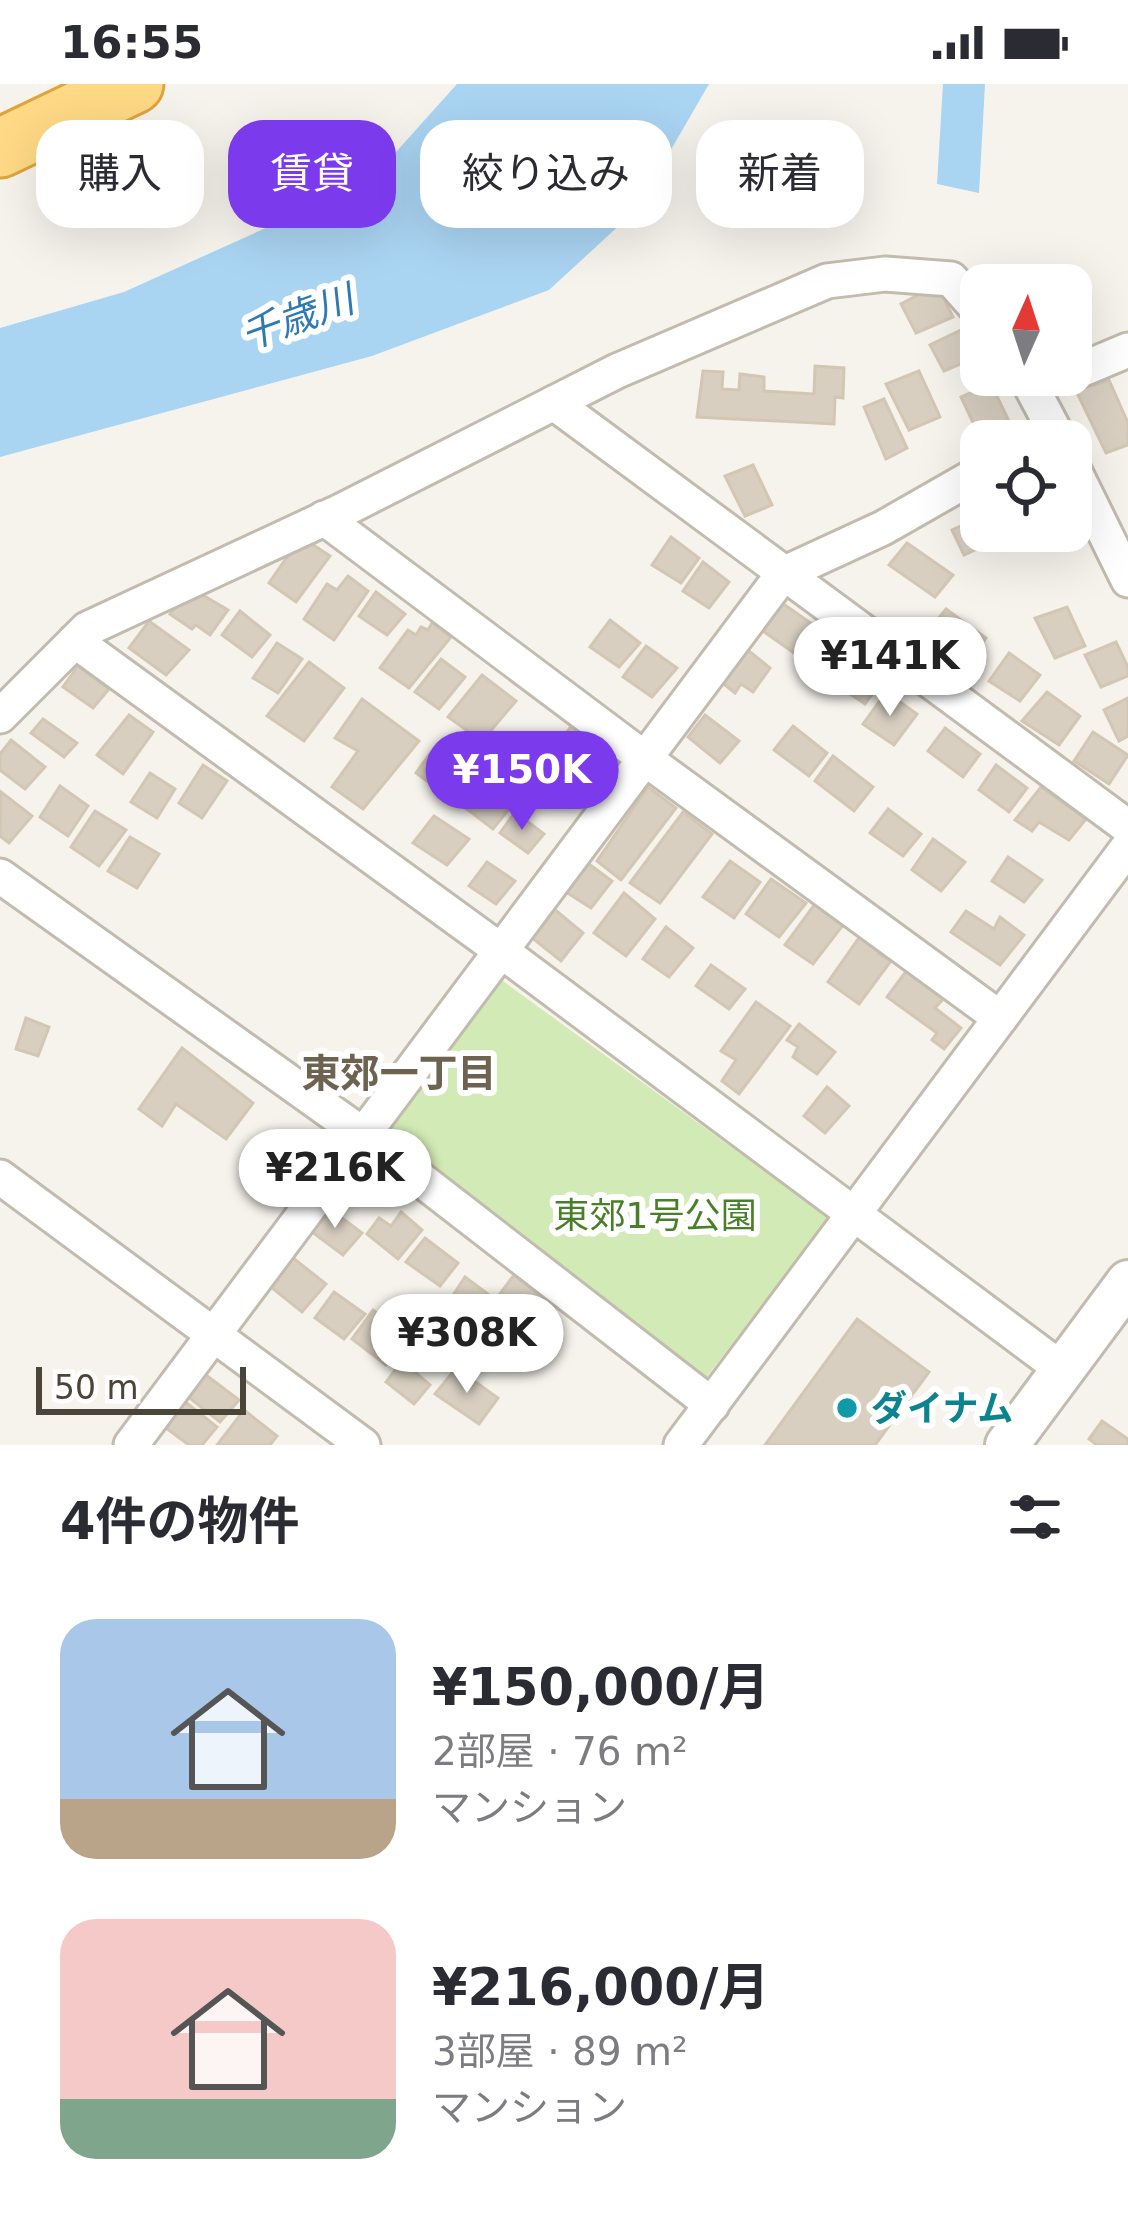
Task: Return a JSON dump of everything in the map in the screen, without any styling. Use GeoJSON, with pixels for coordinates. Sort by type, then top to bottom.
{"type":"FeatureCollection","features":[{"type":"Feature","properties":{"kind":"highway"},"geometry":{"type":"LineString","coordinates":[[0,148],[134,84]]}},
{"type":"Feature","properties":{"kind":"street"},"geometry":{"type":"LineString","coordinates":[[0,716],[87,629],[324,518],[617,371],[826,281],[885,274],[951,279],[960,289]]}},
{"type":"Feature","properties":{"kind":"street"},"geometry":{"type":"LineString","coordinates":[[1092,365],[1128,350]]}},
{"type":"Feature","properties":{"kind":"street"},"geometry":{"type":"LineString","coordinates":[[554,404],[1128,827]]}},
{"type":"Feature","properties":{"kind":"street"},"geometry":{"type":"LineString","coordinates":[[130,1445],[783,574],[883,528],[960,484]]}},
{"type":"Feature","properties":{"kind":"street"},"geometry":{"type":"LineString","coordinates":[[1092,507],[1128,580]]}},
{"type":"Feature","properties":{"kind":"street"},"geometry":{"type":"LineString","coordinates":[[324,518],[1000,1018]]}},
{"type":"Feature","properties":{"kind":"street"},"geometry":{"type":"LineString","coordinates":[[75,641],[500,950],[1063,1370]]}},
{"type":"Feature","properties":{"kind":"street"},"geometry":{"type":"LineString","coordinates":[[681,1445],[1128,847]]}},
{"type":"Feature","properties":{"kind":"street"},"geometry":{"type":"LineString","coordinates":[[0,876],[362,1134],[712,1405]]}},
{"type":"Feature","properties":{"kind":"street"},"geometry":{"type":"LineString","coordinates":[[6,1196],[212,1334],[363,1445]]}},
{"type":"Feature","properties":{"kind":"street"},"geometry":{"type":"LineString","coordinates":[[1007,1445],[1128,1282]]}},
{"type":"Feature","properties":{"kind":"green space","name":"東郊1号公園"},"geometry":{"type":"Polygon","coordinates":[[[500,979],[829,1218],[706,1378],[380,1135],[500,979]]]}},
{"type":"Feature","properties":{"kind":"water"},"geometry":{"type":"Polygon","coordinates":[[[457,84],[709,84],[672,148],[672,120],[425,120],[457,84]]]}},
{"type":"Feature","properties":{"kind":"water"},"geometry":{"type":"Polygon","coordinates":[[[943,84],[985,84],[979,193],[937,184],[943,84]]]}},
{"type":"Feature","properties":{"kind":"water","name":"千歳川"},"geometry":{"type":"Polygon","coordinates":[[[420,125],[420,228],[616,228],[549,290],[372,356],[0,457],[0,328],[124,292],[266,228],[396,228],[396,152],[420,125]]]}},
{"type":"Feature","properties":{"kind":"building"},"geometry":{"type":"Polygon","coordinates":[[[937,285],[953,317],[916,333],[901,304],[937,285]]]}},
{"type":"Feature","properties":{"kind":"building"},"geometry":{"type":"Polygon","coordinates":[[[960,330],[960,364],[944,371],[930,345],[960,330]]]}},
{"type":"Feature","properties":{"kind":"building"},"geometry":{"type":"Polygon","coordinates":[[[815,366],[844,368],[843,398],[835,397],[834,424],[697,417],[703,371],[723,372],[722,389],[739,390],[740,374],[764,377],[764,391],[814,394],[815,366]]]}},
{"type":"Feature","properties":{"kind":"building"},"geometry":{"type":"Polygon","coordinates":[[[919,371],[940,417],[909,430],[886,384],[919,371]]]}},
{"type":"Feature","properties":{"kind":"building"},"geometry":{"type":"Polygon","coordinates":[[[1109,380],[1128,423],[1128,445],[1106,453],[1078,396],[1092,396],[1092,386],[1109,380]]]}},
{"type":"Feature","properties":{"kind":"building"},"geometry":{"type":"Polygon","coordinates":[[[997,396],[1008,419],[972,420],[961,397],[997,396]]]}},
{"type":"Feature","properties":{"kind":"building"},"geometry":{"type":"Polygon","coordinates":[[[884,399],[907,448],[886,459],[864,407],[884,399]]]}},
{"type":"Feature","properties":{"kind":"building"},"geometry":{"type":"Polygon","coordinates":[[[753,465],[772,505],[745,516],[725,476],[753,465]]]}},
{"type":"Feature","properties":{"kind":"building"},"geometry":{"type":"Polygon","coordinates":[[[301,537],[330,556],[296,602],[269,583],[301,537]]]}},
{"type":"Feature","properties":{"kind":"building"},"geometry":{"type":"Polygon","coordinates":[[[671,537],[699,558],[681,583],[652,565],[671,537]]]}},
{"type":"Feature","properties":{"kind":"building"},"geometry":{"type":"Polygon","coordinates":[[[907,543],[953,575],[935,597],[889,565],[907,543]]]}},
{"type":"Feature","properties":{"kind":"building"},"geometry":{"type":"Polygon","coordinates":[[[703,562],[729,582],[709,608],[683,591],[703,562]]]}},
{"type":"Feature","properties":{"kind":"building"},"geometry":{"type":"Polygon","coordinates":[[[348,576],[368,591],[334,640],[304,619],[327,584],[337,590],[348,576]]]}},
{"type":"Feature","properties":{"kind":"building"},"geometry":{"type":"Polygon","coordinates":[[[189,587],[228,610],[210,635],[170,614],[189,587]]]}},
{"type":"Feature","properties":{"kind":"building"},"geometry":{"type":"Polygon","coordinates":[[[376,592],[405,614],[387,635],[359,616],[376,592]]]}},
{"type":"Feature","properties":{"kind":"building"},"geometry":{"type":"Polygon","coordinates":[[[782,603],[832,638],[811,665],[763,631],[782,603]]]}},
{"type":"Feature","properties":{"kind":"building"},"geometry":{"type":"Polygon","coordinates":[[[1067,607],[1085,646],[1055,658],[1035,618],[1067,607]]]}},
{"type":"Feature","properties":{"kind":"building"},"geometry":{"type":"Polygon","coordinates":[[[946,609],[986,638],[964,665],[925,635],[946,609]]]}},
{"type":"Feature","properties":{"kind":"building"},"geometry":{"type":"Polygon","coordinates":[[[240,611],[270,635],[252,657],[222,635],[240,611]]]}},
{"type":"Feature","properties":{"kind":"building"},"geometry":{"type":"Polygon","coordinates":[[[610,620],[640,643],[619,667],[590,647],[610,620]]]}},
{"type":"Feature","properties":{"kind":"building"},"geometry":{"type":"Polygon","coordinates":[[[149,621],[189,650],[166,675],[129,648],[149,621]]]}},
{"type":"Feature","properties":{"kind":"building"},"geometry":{"type":"Polygon","coordinates":[[[432,623],[451,637],[409,688],[380,668],[408,630],[416,635],[432,623]]]}},
{"type":"Feature","properties":{"kind":"building"},"geometry":{"type":"Polygon","coordinates":[[[1116,642],[1128,676],[1101,687],[1085,655],[1116,642]]]}},
{"type":"Feature","properties":{"kind":"building"},"geometry":{"type":"Polygon","coordinates":[[[277,643],[302,659],[278,693],[253,678],[277,643]]]}},
{"type":"Feature","properties":{"kind":"building"},"geometry":{"type":"Polygon","coordinates":[[[646,646],[677,668],[652,697],[623,677],[646,646]]]}},
{"type":"Feature","properties":{"kind":"building"},"geometry":{"type":"Polygon","coordinates":[[[744,647],[770,668],[753,692],[741,684],[735,693],[720,681],[744,647]]]}},
{"type":"Feature","properties":{"kind":"building"},"geometry":{"type":"Polygon","coordinates":[[[1009,653],[1040,675],[1020,701],[989,681],[1009,653]]]}},
{"type":"Feature","properties":{"kind":"building"},"geometry":{"type":"Polygon","coordinates":[[[849,655],[882,681],[865,704],[831,681],[849,655]]]}},
{"type":"Feature","properties":{"kind":"building"},"geometry":{"type":"Polygon","coordinates":[[[441,659],[465,677],[439,709],[415,692],[441,659]]]}},
{"type":"Feature","properties":{"kind":"building"},"geometry":{"type":"Polygon","coordinates":[[[309,662],[344,688],[304,741],[267,716],[309,662]]]}},
{"type":"Feature","properties":{"kind":"building"},"geometry":{"type":"Polygon","coordinates":[[[78,666],[109,689],[93,708],[63,687],[78,666]]]}},
{"type":"Feature","properties":{"kind":"building"},"geometry":{"type":"Polygon","coordinates":[[[482,675],[516,701],[482,741],[448,717],[482,675]]]}},
{"type":"Feature","properties":{"kind":"building"},"geometry":{"type":"Polygon","coordinates":[[[886,692],[917,714],[894,745],[863,724],[886,692]]]}},
{"type":"Feature","properties":{"kind":"building"},"geometry":{"type":"Polygon","coordinates":[[[1047,692],[1080,716],[1059,745],[1022,721],[1047,692]]]}},
{"type":"Feature","properties":{"kind":"building"},"geometry":{"type":"Polygon","coordinates":[[[1128,698],[1128,736],[1119,741],[1104,710],[1128,698]]]}},
{"type":"Feature","properties":{"kind":"building"},"geometry":{"type":"Polygon","coordinates":[[[362,699],[419,741],[363,809],[332,787],[358,751],[335,738],[362,699]]]}},
{"type":"Feature","properties":{"kind":"building"},"geometry":{"type":"Polygon","coordinates":[[[129,715],[153,732],[123,774],[97,755],[129,715]]]}},
{"type":"Feature","properties":{"kind":"building"},"geometry":{"type":"Polygon","coordinates":[[[705,715],[739,741],[720,763],[688,737],[705,715]]]}},
{"type":"Feature","properties":{"kind":"building"},"geometry":{"type":"Polygon","coordinates":[[[43,719],[77,743],[64,757],[31,733],[43,719]]]}},
{"type":"Feature","properties":{"kind":"building"},"geometry":{"type":"Polygon","coordinates":[[[575,721],[614,751],[596,773],[558,744],[575,721]]]}},
{"type":"Feature","properties":{"kind":"building"},"geometry":{"type":"Polygon","coordinates":[[[793,726],[827,753],[809,776],[774,750],[793,726]]]}},
{"type":"Feature","properties":{"kind":"building"},"geometry":{"type":"Polygon","coordinates":[[[945,728],[980,754],[963,777],[928,751],[945,728]]]}},
{"type":"Feature","properties":{"kind":"building"},"geometry":{"type":"Polygon","coordinates":[[[1093,732],[1128,755],[1109,784],[1074,761],[1093,732]]]}},
{"type":"Feature","properties":{"kind":"building"},"geometry":{"type":"Polygon","coordinates":[[[11,740],[45,767],[25,789],[0,770],[0,754],[11,740]]]}},
{"type":"Feature","properties":{"kind":"building"},"geometry":{"type":"Polygon","coordinates":[[[514,744],[538,763],[523,781],[535,791],[528,801],[491,774],[514,744]]]}},
{"type":"Feature","properties":{"kind":"building"},"geometry":{"type":"Polygon","coordinates":[[[431,752],[464,776],[447,796],[416,773],[431,752]]]}},
{"type":"Feature","properties":{"kind":"building"},"geometry":{"type":"Polygon","coordinates":[[[833,756],[873,787],[854,811],[815,781],[833,756]]]}},
{"type":"Feature","properties":{"kind":"building"},"geometry":{"type":"Polygon","coordinates":[[[203,765],[227,781],[202,818],[179,803],[203,765]]]}},
{"type":"Feature","properties":{"kind":"building"},"geometry":{"type":"Polygon","coordinates":[[[996,765],[1027,788],[1009,812],[979,790],[996,765]]]}},
{"type":"Feature","properties":{"kind":"building"},"geometry":{"type":"Polygon","coordinates":[[[150,773],[175,789],[157,818],[131,802],[150,773]]]}},
{"type":"Feature","properties":{"kind":"building"},"geometry":{"type":"Polygon","coordinates":[[[471,780],[509,809],[493,829],[455,800],[471,780]]]}},
{"type":"Feature","properties":{"kind":"building"},"geometry":{"type":"Polygon","coordinates":[[[60,786],[88,806],[68,836],[40,817],[60,786]]]}},
{"type":"Feature","properties":{"kind":"building"},"geometry":{"type":"Polygon","coordinates":[[[648,787],[676,808],[621,880],[597,861],[648,787]]]}},
{"type":"Feature","properties":{"kind":"building"},"geometry":{"type":"Polygon","coordinates":[[[1041,787],[1086,819],[1069,840],[1039,822],[1032,831],[1015,820],[1041,787]]]}},
{"type":"Feature","properties":{"kind":"building"},"geometry":{"type":"Polygon","coordinates":[[[1,792],[32,816],[9,843],[0,836],[1,792]]]}},
{"type":"Feature","properties":{"kind":"building"},"geometry":{"type":"Polygon","coordinates":[[[888,809],[921,834],[903,856],[870,833],[888,809]]]}},
{"type":"Feature","properties":{"kind":"building"},"geometry":{"type":"Polygon","coordinates":[[[95,811],[126,830],[99,866],[71,847],[95,811]]]}},
{"type":"Feature","properties":{"kind":"building"},"geometry":{"type":"Polygon","coordinates":[[[515,812],[544,834],[528,853],[500,833],[515,812]]]}},
{"type":"Feature","properties":{"kind":"building"},"geometry":{"type":"Polygon","coordinates":[[[683,812],[712,834],[660,903],[630,883],[683,812]]]}},
{"type":"Feature","properties":{"kind":"building"},"geometry":{"type":"Polygon","coordinates":[[[434,816],[469,839],[447,865],[413,843],[434,816]]]}},
{"type":"Feature","properties":{"kind":"building"},"geometry":{"type":"Polygon","coordinates":[[[130,837],[159,854],[137,888],[108,871],[130,837]]]}},
{"type":"Feature","properties":{"kind":"building"},"geometry":{"type":"Polygon","coordinates":[[[933,839],[965,862],[941,891],[912,870],[933,839]]]}},
{"type":"Feature","properties":{"kind":"building"},"geometry":{"type":"Polygon","coordinates":[[[1008,857],[1042,880],[1024,902],[992,881],[1008,857]]]}},
{"type":"Feature","properties":{"kind":"building"},"geometry":{"type":"Polygon","coordinates":[[[582,859],[612,881],[591,908],[560,888],[582,859]]]}},
{"type":"Feature","properties":{"kind":"building"},"geometry":{"type":"Polygon","coordinates":[[[730,861],[760,882],[734,918],[703,897],[730,861]]]}},
{"type":"Feature","properties":{"kind":"building"},"geometry":{"type":"Polygon","coordinates":[[[487,862],[515,881],[496,904],[469,886],[487,862]]]}},
{"type":"Feature","properties":{"kind":"building"},"geometry":{"type":"Polygon","coordinates":[[[771,879],[806,903],[779,937],[746,914],[771,879]]]}},
{"type":"Feature","properties":{"kind":"building"},"geometry":{"type":"Polygon","coordinates":[[[624,893],[655,919],[626,956],[594,933],[624,893]]]}},
{"type":"Feature","properties":{"kind":"building"},"geometry":{"type":"Polygon","coordinates":[[[817,901],[846,921],[813,964],[785,945],[817,901]]]}},
{"type":"Feature","properties":{"kind":"building"},"geometry":{"type":"Polygon","coordinates":[[[554,909],[583,933],[561,961],[531,937],[554,909]]]}},
{"type":"Feature","properties":{"kind":"building"},"geometry":{"type":"Polygon","coordinates":[[[966,911],[994,929],[1000,917],[1024,935],[1000,965],[951,932],[966,911]]]}},
{"type":"Feature","properties":{"kind":"building"},"geometry":{"type":"Polygon","coordinates":[[[666,927],[693,948],[669,977],[643,959],[666,927]]]}},
{"type":"Feature","properties":{"kind":"building"},"geometry":{"type":"Polygon","coordinates":[[[861,935],[883,947],[878,954],[891,961],[859,1004],[828,982],[861,935]]]}},
{"type":"Feature","properties":{"kind":"building"},"geometry":{"type":"Polygon","coordinates":[[[711,965],[745,989],[729,1009],[696,986],[711,965]]]}},
{"type":"Feature","properties":{"kind":"building"},"geometry":{"type":"Polygon","coordinates":[[[907,970],[946,996],[935,1008],[961,1028],[944,1049],[932,1040],[937,1033],[887,997],[907,970]]]}},
{"type":"Feature","properties":{"kind":"building"},"geometry":{"type":"Polygon","coordinates":[[[756,1002],[790,1026],[739,1094],[722,1081],[736,1060],[721,1051],[756,1002]]]}},
{"type":"Feature","properties":{"kind":"building"},"geometry":{"type":"Polygon","coordinates":[[[26,1018],[49,1027],[38,1056],[16,1049],[26,1018]]]}},
{"type":"Feature","properties":{"kind":"building"},"geometry":{"type":"Polygon","coordinates":[[[799,1024],[835,1052],[817,1074],[793,1057],[798,1047],[787,1040],[799,1024]]]}},
{"type":"Feature","properties":{"kind":"building"},"geometry":{"type":"Polygon","coordinates":[[[182,1048],[253,1103],[226,1139],[176,1104],[162,1126],[139,1109],[182,1048]]]}},
{"type":"Feature","properties":{"kind":"building"},"geometry":{"type":"Polygon","coordinates":[[[827,1087],[849,1106],[825,1133],[804,1116],[827,1087]]]}},
{"type":"Feature","properties":{"kind":"building"},"geometry":{"type":"Polygon","coordinates":[[[326,1206],[362,1233],[343,1255],[308,1229],[326,1206]]]}},
{"type":"Feature","properties":{"kind":"building"},"geometry":{"type":"Polygon","coordinates":[[[401,1212],[422,1230],[398,1259],[367,1234],[379,1218],[391,1226],[401,1212]]]}},
{"type":"Feature","properties":{"kind":"building"},"geometry":{"type":"Polygon","coordinates":[[[425,1238],[458,1263],[440,1286],[406,1262],[425,1238]]]}},
{"type":"Feature","properties":{"kind":"building"},"geometry":{"type":"Polygon","coordinates":[[[293,1258],[326,1284],[302,1312],[271,1287],[293,1258]]]}},
{"type":"Feature","properties":{"kind":"building"},"geometry":{"type":"Polygon","coordinates":[[[514,1275],[548,1301],[523,1332],[510,1321],[505,1329],[485,1314],[514,1275]]]}},
{"type":"Feature","properties":{"kind":"building"},"geometry":{"type":"Polygon","coordinates":[[[465,1277],[488,1294],[469,1322],[446,1306],[465,1277]]]}},
{"type":"Feature","properties":{"kind":"building"},"geometry":{"type":"Polygon","coordinates":[[[334,1292],[365,1314],[344,1339],[315,1318],[334,1292]]]}},
{"type":"Feature","properties":{"kind":"building"},"geometry":{"type":"Polygon","coordinates":[[[373,1310],[409,1337],[386,1365],[352,1339],[373,1310]]]}},
{"type":"Feature","properties":{"kind":"building","name":"ダイナム"},"geometry":{"type":"Polygon","coordinates":[[[857,1319],[929,1372],[875,1445],[765,1445],[857,1319]]]}},
{"type":"Feature","properties":{"kind":"building"},"geometry":{"type":"Polygon","coordinates":[[[402,1361],[430,1385],[414,1404],[386,1382],[402,1361]]]}},
{"type":"Feature","properties":{"kind":"building"},"geometry":{"type":"Polygon","coordinates":[[[456,1368],[498,1398],[479,1424],[435,1394],[456,1368]]]}},
{"type":"Feature","properties":{"kind":"building"},"geometry":{"type":"Polygon","coordinates":[[[198,1369],[239,1400],[220,1422],[182,1392],[198,1369]]]}},
{"type":"Feature","properties":{"kind":"building"},"geometry":{"type":"Polygon","coordinates":[[[179,1397],[217,1427],[202,1445],[189,1445],[159,1423],[179,1397]]]}},
{"type":"Feature","properties":{"kind":"building"},"geometry":{"type":"Polygon","coordinates":[[[244,1410],[277,1436],[270,1445],[217,1445],[244,1410]]]}},
{"type":"Feature","properties":{"kind":"building"},"geometry":{"type":"Polygon","coordinates":[[[1102,1421],[1128,1439],[1128,1445],[1097,1445],[1089,1439],[1102,1421]]]}},
{"type":"Feature","properties":{"kind":"place","name":"ダイナム"},"geometry":{"type":"Point","coordinates":[847,1408]}},
{"type":"Feature","properties":{"kind":"district","name":"東郊一丁目"},"geometry":{"type":"Point","coordinates":[399,1073]}}]}
